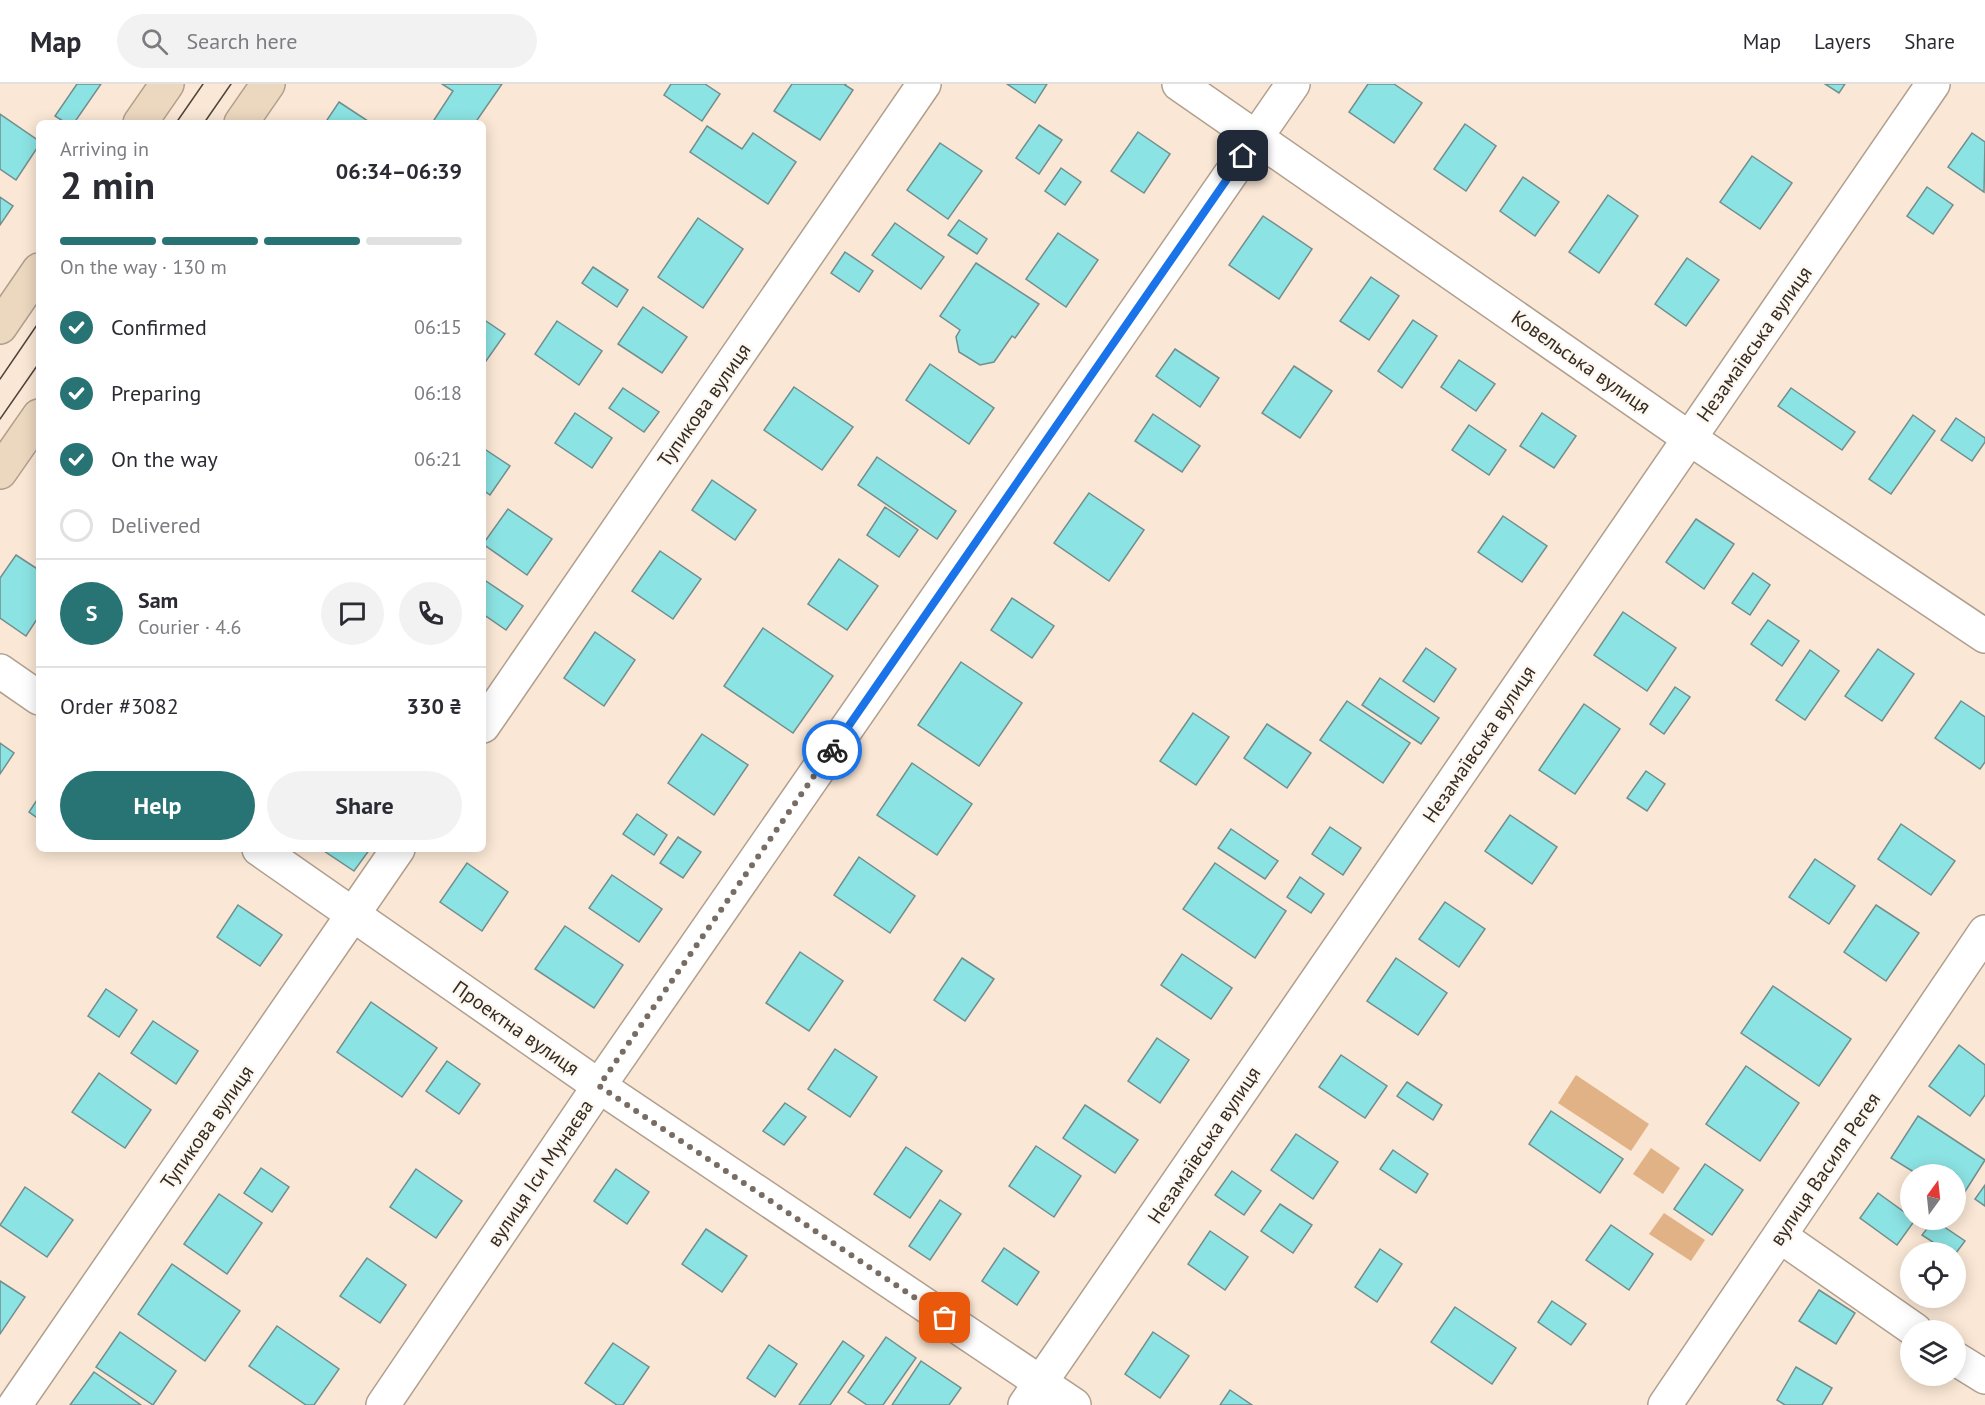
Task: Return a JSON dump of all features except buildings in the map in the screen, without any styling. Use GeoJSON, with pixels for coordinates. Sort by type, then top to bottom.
{"type":"FeatureCollection","features":[{"type":"Feature","properties":{"kind":"main road"},"geometry":{"type":"LineString","coordinates":[[142,120],[167,84]]}},
{"type":"Feature","properties":{"kind":"main road"},"geometry":{"type":"LineString","coordinates":[[243,120],[268,84]]}},
{"type":"Feature","properties":{"kind":"main road"},"geometry":{"type":"LineString","coordinates":[[0,327],[36,274]]}},
{"type":"Feature","properties":{"kind":"main road"},"geometry":{"type":"LineString","coordinates":[[0,472],[36,420]]}},
{"type":"Feature","properties":{"kind":"street","name":"Тупикова вулиця"},"geometry":{"type":"LineString","coordinates":[[486,722],[924,84]]}},
{"type":"Feature","properties":{"kind":"street","name":"Ковельська вулиця"},"geometry":{"type":"LineString","coordinates":[[1179,84],[1689,438],[1985,636]]}},
{"type":"Feature","properties":{"kind":"street","name":"вулиця Іси Мунаєва"},"geometry":{"type":"LineString","coordinates":[[383,1405],[599,1086],[1293,84]]}},
{"type":"Feature","properties":{"kind":"street","name":"Незамаївська вулиця"},"geometry":{"type":"LineString","coordinates":[[1033,1394],[1933,84]]}},
{"type":"Feature","properties":{"kind":"street"},"geometry":{"type":"LineString","coordinates":[[0,671],[36,696]]}},
{"type":"Feature","properties":{"kind":"street","name":"Проектна вулиця"},"geometry":{"type":"LineString","coordinates":[[262,852],[599,1086],[1033,1394],[1074,1405]]}},
{"type":"Feature","properties":{"kind":"street","name":"Тупикова вулиця"},"geometry":{"type":"LineString","coordinates":[[15,1405],[396,852]]}},
{"type":"Feature","properties":{"kind":"street","name":"вулиця Василя Регея"},"geometry":{"type":"LineString","coordinates":[[1665,1405],[1985,932]]}},
{"type":"Feature","properties":{"kind":"street"},"geometry":{"type":"LineString","coordinates":[[1780,1236],[1901,1320]]}},
{"type":"Feature","properties":{"kind":"street"},"geometry":{"type":"LineString","coordinates":[[1966,1365],[1985,1377]]}},
{"type":"Feature","properties":{"kind":"shaded area"},"geometry":{"type":"Polygon","coordinates":[[[1576,1075],[1649,1124],[1631,1151],[1558,1103],[1576,1075]]]}},
{"type":"Feature","properties":{"kind":"shaded area"},"geometry":{"type":"Polygon","coordinates":[[[1651,1148],[1680,1168],[1663,1194],[1633,1174],[1651,1148]]]}},
{"type":"Feature","properties":{"kind":"shaded area"},"geometry":{"type":"Polygon","coordinates":[[[1664,1213],[1705,1240],[1691,1261],[1649,1234],[1664,1213]]]}},
{"type":"Feature","properties":{"kind":"tram line"},"geometry":{"type":"LineString","coordinates":[[178,120],[203,84]]}},
{"type":"Feature","properties":{"kind":"tram line"},"geometry":{"type":"LineString","coordinates":[[206,120],[231,84]]}},
{"type":"Feature","properties":{"kind":"tram line"},"geometry":{"type":"LineString","coordinates":[[0,379],[36,326]]}},
{"type":"Feature","properties":{"kind":"tram line"},"geometry":{"type":"LineString","coordinates":[[0,419],[36,367]]}},
{"type":"Feature","properties":{"kind":"way so far"},"geometry":{"type":"LineString","coordinates":[[832,750],[599,1086],[945,1318]]}},
{"type":"Feature","properties":{"kind":"route"},"geometry":{"type":"LineString","coordinates":[[832,750],[1243,156]]}}]}
